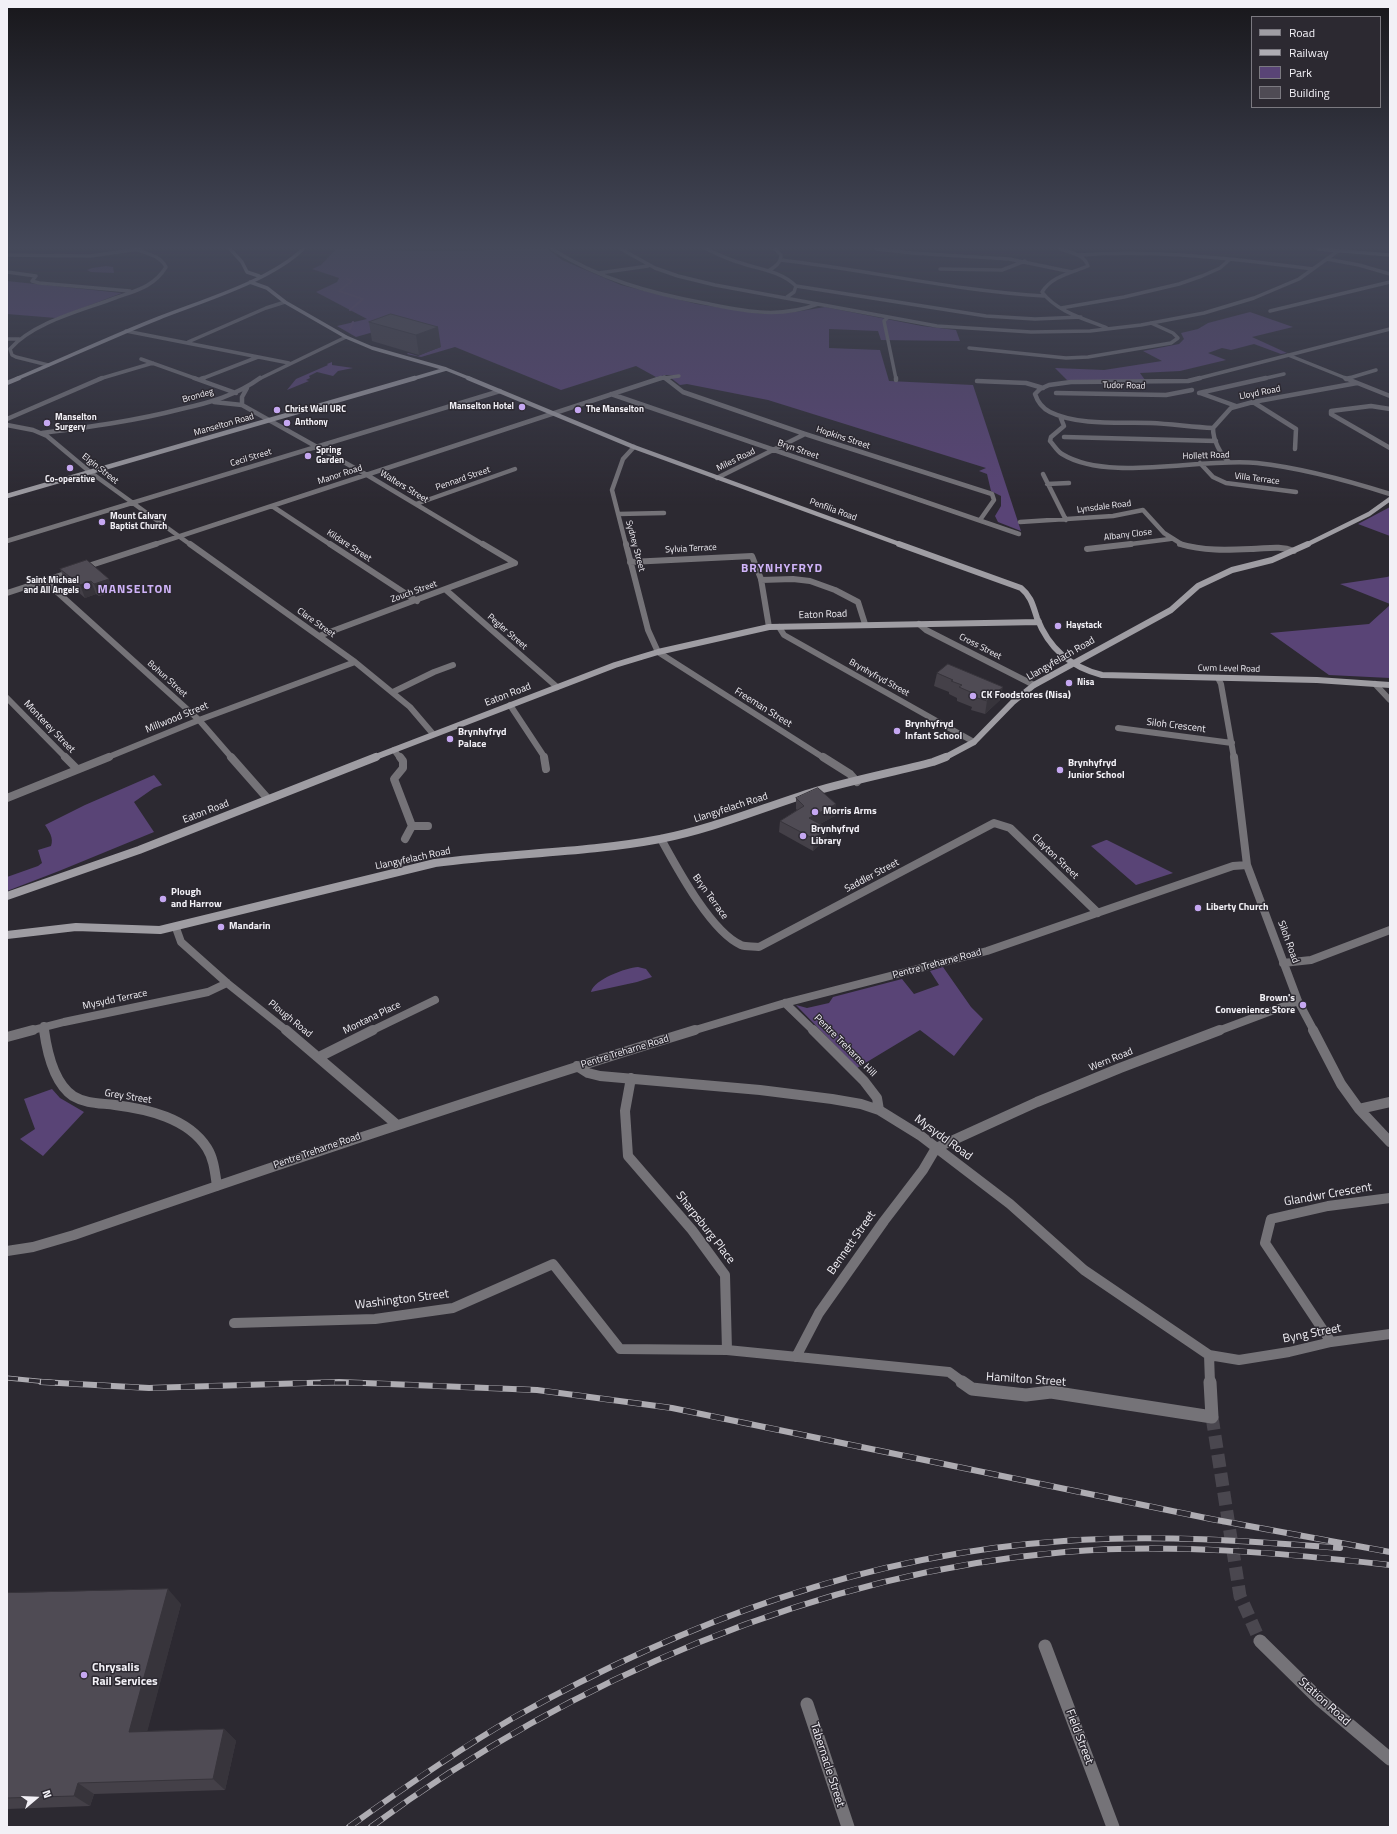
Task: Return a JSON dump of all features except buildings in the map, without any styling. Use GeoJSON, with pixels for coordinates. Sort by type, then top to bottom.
{"type":"FeatureCollection","features":[{"type":"Feature","properties":{"kind":"street"},"geometry":{"type":"LineString","coordinates":[[28,335],[19,339],[10,349],[12,354],[22,359],[48,365]]}},
{"type":"Feature","properties":{"kind":"street"},"geometry":{"type":"LineString","coordinates":[[7,383],[118,335]]}},
{"type":"Feature","properties":{"kind":"street"},"geometry":{"type":"LineString","coordinates":[[146,335],[289,363]]}},
{"type":"Feature","properties":{"kind":"street"},"geometry":{"type":"LineString","coordinates":[[188,342],[205,335]]}},
{"type":"Feature","properties":{"kind":"street","name":"Penfilia Road"},"geometry":{"type":"LineString","coordinates":[[342,335],[372,348],[446,369],[553,412],[634,447],[1021,588],[1030,595],[1039,622],[1056,650],[1070,664]]}},
{"type":"Feature","properties":{"kind":"street"},"geometry":{"type":"LineString","coordinates":[[887,335],[896,380]]}},
{"type":"Feature","properties":{"kind":"street"},"geometry":{"type":"LineString","coordinates":[[969,348],[1066,358],[1088,357],[1171,343],[1178,338],[1175,335]]}},
{"type":"Feature","properties":{"kind":"street"},"geometry":{"type":"LineString","coordinates":[[1089,422],[1060,416],[1039,405],[1035,399],[1035,394],[1043,388],[1071,382],[1188,381],[1368,335]]}},
{"type":"Feature","properties":{"kind":"street","name":"Brondeg"},"geometry":{"type":"LineString","coordinates":[[42,433],[146,418],[208,403],[247,388],[263,376],[346,337]]}},
{"type":"Feature","properties":{"kind":"street"},"geometry":{"type":"LineString","coordinates":[[7,339],[19,339]]}},
{"type":"Feature","properties":{"kind":"street"},"geometry":{"type":"LineString","coordinates":[[1288,355],[1390,396]]}},
{"type":"Feature","properties":{"kind":"street"},"geometry":{"type":"LineString","coordinates":[[201,379],[258,356]]}},
{"type":"Feature","properties":{"kind":"street"},"geometry":{"type":"LineString","coordinates":[[141,359],[201,379],[236,393]]}},
{"type":"Feature","properties":{"kind":"street"},"geometry":{"type":"LineString","coordinates":[[7,419],[82,384],[127,368],[153,363]]}},
{"type":"Feature","properties":{"kind":"street","name":"Manselton Road"},"geometry":{"type":"LineString","coordinates":[[7,496],[446,369]]}},
{"type":"Feature","properties":{"kind":"street"},"geometry":{"type":"LineString","coordinates":[[1346,379],[1376,370]]}},
{"type":"Feature","properties":{"kind":"street"},"geometry":{"type":"LineString","coordinates":[[1199,393],[1284,374]]}},
{"type":"Feature","properties":{"kind":"street","name":"Manor Road"},"geometry":{"type":"LineString","coordinates":[[7,593],[367,475],[553,412],[664,377],[679,376]]}},
{"type":"Feature","properties":{"kind":"street","name":"Hopkins Street"},"geometry":{"type":"LineString","coordinates":[[664,377],[683,392],[805,434],[992,494],[994,500],[980,520]]}},
{"type":"Feature","properties":{"kind":"street"},"geometry":{"type":"LineString","coordinates":[[977,380],[1026,383],[1043,388]]}},
{"type":"Feature","properties":{"kind":"street"},"geometry":{"type":"LineString","coordinates":[[1185,387],[1188,381]]}},
{"type":"Feature","properties":{"kind":"street"},"geometry":{"type":"LineString","coordinates":[[1167,382],[1236,406]]}},
{"type":"Feature","properties":{"kind":"street","name":"Lloyd Road"},"geometry":{"type":"LineString","coordinates":[[1213,428],[1228,410],[1236,406],[1357,383]]}},
{"type":"Feature","properties":{"kind":"street"},"geometry":{"type":"LineString","coordinates":[[242,405],[242,397],[247,388]]}},
{"type":"Feature","properties":{"kind":"street","name":"Tudor Road"},"geometry":{"type":"LineString","coordinates":[[1056,393],[1166,395],[1192,390]]}},
{"type":"Feature","properties":{"kind":"street","name":"Cecil Street"},"geometry":{"type":"LineString","coordinates":[[7,541],[500,391]]}},
{"type":"Feature","properties":{"kind":"street","name":"Bryn Street"},"geometry":{"type":"LineString","coordinates":[[610,394],[1019,534]]}},
{"type":"Feature","properties":{"kind":"street","name":"Walters Street"},"geometry":{"type":"LineString","coordinates":[[208,403],[223,402],[242,405],[367,475],[515,563]]}},
{"type":"Feature","properties":{"kind":"street"},"geometry":{"type":"LineString","coordinates":[[1253,402],[1296,429],[1295,450]]}},
{"type":"Feature","properties":{"kind":"street"},"geometry":{"type":"LineString","coordinates":[[1390,409],[1371,406],[1331,411],[1332,414],[1390,448]]}},
{"type":"Feature","properties":{"kind":"street"},"geometry":{"type":"LineString","coordinates":[[1060,416],[1064,426],[1089,422],[1152,423],[1213,428],[1213,434],[1222,456],[1229,462]]}},
{"type":"Feature","properties":{"kind":"street","name":"Elgin Street"},"geometry":{"type":"LineString","coordinates":[[7,425],[42,433],[90,472],[180,536]]}},
{"type":"Feature","properties":{"kind":"street","name":"Hollett Road"},"geometry":{"type":"LineString","coordinates":[[1064,426],[1051,437],[1050,441],[1054,448],[1064,456],[1077,462],[1096,466],[1122,469],[1200,463],[1255,463],[1308,471],[1390,494]]}},
{"type":"Feature","properties":{"kind":"street","name":"Miles Road"},"geometry":{"type":"LineString","coordinates":[[716,478],[805,434]]}},
{"type":"Feature","properties":{"kind":"street","name":"Hollett Road"},"geometry":{"type":"LineString","coordinates":[[1064,437],[1075,435],[1216,441]]}},
{"type":"Feature","properties":{"kind":"street","name":"Sydney Street"},"geometry":{"type":"LineString","coordinates":[[634,447],[623,459],[612,490],[648,630],[658,652]]}},
{"type":"Feature","properties":{"kind":"street","name":"Villa Terrace"},"geometry":{"type":"LineString","coordinates":[[1200,463],[1213,477],[1226,483],[1296,492]]}},
{"type":"Feature","properties":{"kind":"street","name":"Pennard Street"},"geometry":{"type":"LineString","coordinates":[[416,504],[515,469]]}},
{"type":"Feature","properties":{"kind":"street","name":"Lynsdale Road"},"geometry":{"type":"LineString","coordinates":[[1043,474],[1066,520]]}},
{"type":"Feature","properties":{"kind":"street"},"geometry":{"type":"LineString","coordinates":[[1047,484],[1069,483]]}},
{"type":"Feature","properties":{"kind":"street","name":"Llangyfelach Road"},"geometry":{"type":"LineString","coordinates":[[7,935],[62,927],[104,927],[144,931],[176,928],[435,863],[473,858],[596,848],[661,839],[721,823],[817,791],[933,762],[955,753],[974,742],[1013,702],[1034,685],[1171,610],[1198,586],[1232,570],[1272,560],[1294,551],[1369,514],[1390,499]]}},
{"type":"Feature","properties":{"kind":"street","name":"Kildare Street"},"geometry":{"type":"LineString","coordinates":[[272,506],[417,601]]}},
{"type":"Feature","properties":{"kind":"street","name":"Lynsdale Road"},"geometry":{"type":"LineString","coordinates":[[1020,522],[1113,516],[1143,510],[1152,523],[1170,539]]}},
{"type":"Feature","properties":{"kind":"street"},"geometry":{"type":"LineString","coordinates":[[618,514],[664,513]]}},
{"type":"Feature","properties":{"kind":"street","name":"Clare Street"},"geometry":{"type":"LineString","coordinates":[[180,536],[355,662],[410,706],[433,734]]}},
{"type":"Feature","properties":{"kind":"street"},"geometry":{"type":"LineString","coordinates":[[1170,539],[1181,544],[1212,550],[1226,551],[1262,549],[1279,545],[1294,551]]}},
{"type":"Feature","properties":{"kind":"street","name":"Albany Close"},"geometry":{"type":"LineString","coordinates":[[1087,549],[1170,539]]}},
{"type":"Feature","properties":{"kind":"street","name":"Sylvia Terrace"},"geometry":{"type":"LineString","coordinates":[[630,562],[752,556],[755,559],[761,580]]}},
{"type":"Feature","properties":{"kind":"street","name":"Zouch Street"},"geometry":{"type":"LineString","coordinates":[[319,636],[417,601],[515,563]]}},
{"type":"Feature","properties":{"kind":"street"},"geometry":{"type":"LineString","coordinates":[[769,627],[761,580],[792,579],[807,581],[848,596],[858,602],[865,624]]}},
{"type":"Feature","properties":{"kind":"street","name":"Bohun Street"},"geometry":{"type":"LineString","coordinates":[[45,581],[199,720],[268,799]]}},
{"type":"Feature","properties":{"kind":"street","name":"Pegler Street"},"geometry":{"type":"LineString","coordinates":[[446,590],[557,688]]}},
{"type":"Feature","properties":{"kind":"street","name":"Eaton Road"},"geometry":{"type":"LineString","coordinates":[[7,896],[139,850],[433,734],[615,665],[658,652],[769,627],[865,624],[1039,622]]}},
{"type":"Feature","properties":{"kind":"street","name":"Cross Street"},"geometry":{"type":"LineString","coordinates":[[919,624],[926,630],[1034,685]]}},
{"type":"Feature","properties":{"kind":"street","name":"Brynhyfryd Street"},"geometry":{"type":"LineString","coordinates":[[779,627],[784,635],[974,742]]}},
{"type":"Feature","properties":{"kind":"street","name":"Freeman Street"},"geometry":{"type":"LineString","coordinates":[[658,652],[850,774],[857,782]]}},
{"type":"Feature","properties":{"kind":"street","name":"Millwood Street"},"geometry":{"type":"LineString","coordinates":[[7,798],[199,720],[355,662]]}},
{"type":"Feature","properties":{"kind":"street","name":"Cwm Level Road"},"geometry":{"type":"LineString","coordinates":[[1070,664],[1088,672],[1102,675],[1317,680],[1390,685]]}},
{"type":"Feature","properties":{"kind":"street"},"geometry":{"type":"LineString","coordinates":[[393,692],[434,672],[453,665]]}},
{"type":"Feature","properties":{"kind":"street","name":"Siloh Road"},"geometry":{"type":"LineString","coordinates":[[1218,678],[1221,684],[1232,743],[1247,865],[1298,1002],[1341,1084],[1359,1109],[1390,1142]]}},
{"type":"Feature","properties":{"kind":"street"},"geometry":{"type":"LineString","coordinates":[[1375,684],[1390,700]]}},
{"type":"Feature","properties":{"kind":"street","name":"Monterey Street"},"geometry":{"type":"LineString","coordinates":[[7,698],[77,770]]}},
{"type":"Feature","properties":{"kind":"street"},"geometry":{"type":"LineString","coordinates":[[510,705],[546,759],[546,769]]}},
{"type":"Feature","properties":{"kind":"street","name":"Siloh Crescent"},"geometry":{"type":"LineString","coordinates":[[1118,728],[1232,743]]}},
{"type":"Feature","properties":{"kind":"street"},"geometry":{"type":"LineString","coordinates":[[394,750],[404,761],[405,767],[402,773],[394,779],[412,826]]}},
{"type":"Feature","properties":{"kind":"street","name":"Clayton Street"},"geometry":{"type":"LineString","coordinates":[[994,823],[1010,828],[1098,913]]}},
{"type":"Feature","properties":{"kind":"street","name":"Saddler Street"},"geometry":{"type":"LineString","coordinates":[[759,947],[994,823]]}},
{"type":"Feature","properties":{"kind":"street"},"geometry":{"type":"LineString","coordinates":[[412,826],[428,826]]}},
{"type":"Feature","properties":{"kind":"street"},"geometry":{"type":"LineString","coordinates":[[404,839],[412,826]]}},
{"type":"Feature","properties":{"kind":"street","name":"Bryn Terrace"},"geometry":{"type":"LineString","coordinates":[[661,839],[687,885],[722,931],[740,945],[759,947]]}},
{"type":"Feature","properties":{"kind":"street","name":"Pentre Treharne Road"},"geometry":{"type":"LineString","coordinates":[[7,1251],[33,1247],[74,1234],[396,1124],[577,1066],[786,1003],[987,950],[1233,866],[1247,865]]}},
{"type":"Feature","properties":{"kind":"street","name":"Plough Road"},"geometry":{"type":"LineString","coordinates":[[176,928],[181,942],[227,983],[319,1057],[396,1124]]}},
{"type":"Feature","properties":{"kind":"street"},"geometry":{"type":"LineString","coordinates":[[1284,963],[1311,960],[1390,930]]}},
{"type":"Feature","properties":{"kind":"street","name":"Mysydd Terrace"},"geometry":{"type":"LineString","coordinates":[[7,1037],[44,1026],[208,992],[227,983]]}},
{"type":"Feature","properties":{"kind":"street","name":"Montana Place"},"geometry":{"type":"LineString","coordinates":[[319,1057],[435,1000]]}},
{"type":"Feature","properties":{"kind":"street","name":"Wern Road"},"geometry":{"type":"LineString","coordinates":[[936,1148],[1038,1102],[1120,1068],[1298,1002]]}},
{"type":"Feature","properties":{"kind":"street","name":"Pentre Treharne Hill"},"geometry":{"type":"LineString","coordinates":[[786,1003],[864,1081],[877,1098],[879,1110]]}},
{"type":"Feature","properties":{"kind":"street","name":"Grey Street"},"geometry":{"type":"LineString","coordinates":[[44,1026],[45,1036],[56,1073],[71,1095],[81,1100],[93,1103],[150,1111],[185,1126],[197,1137],[213,1161],[217,1186]]}},
{"type":"Feature","properties":{"kind":"street","name":"Mysydd Road"},"geometry":{"type":"LineString","coordinates":[[577,1066],[588,1073],[760,1090],[860,1104],[879,1110],[936,1148],[1010,1204],[1084,1270],[1209,1355],[1239,1360]]}},
{"type":"Feature","properties":{"kind":"street","name":"Sharpsburg Place"},"geometry":{"type":"LineString","coordinates":[[631,1078],[625,1111],[628,1156],[692,1230],[725,1275],[727,1350]]}},
{"type":"Feature","properties":{"kind":"street"},"geometry":{"type":"LineString","coordinates":[[1359,1109],[1390,1102]]}},
{"type":"Feature","properties":{"kind":"street","name":"Bennett Street"},"geometry":{"type":"LineString","coordinates":[[796,1356],[819,1313],[884,1221],[923,1170],[936,1148]]}},
{"type":"Feature","properties":{"kind":"street","name":"Glandwr Crescent"},"geometry":{"type":"LineString","coordinates":[[1331,1342],[1265,1243],[1271,1219],[1328,1206],[1390,1198]]}},
{"type":"Feature","properties":{"kind":"street","name":"Washington Street"},"geometry":{"type":"LineString","coordinates":[[234,1323],[375,1320],[453,1308],[553,1264],[620,1349],[727,1350]]}},
{"type":"Feature","properties":{"kind":"street","name":"Byng Street"},"geometry":{"type":"LineString","coordinates":[[1239,1360],[1289,1352],[1331,1342],[1390,1334]]}},
{"type":"Feature","properties":{"kind":"street","name":"Hamilton Street"},"geometry":{"type":"LineString","coordinates":[[727,1350],[948,1372],[972,1389],[1026,1395],[1051,1392],[1212,1417],[1209,1355]]}},
{"type":"Feature","properties":{"kind":"street","name":"Station Road"},"geometry":{"type":"LineString","coordinates":[[1260,1641],[1320,1700],[1390,1759]]}},
{"type":"Feature","properties":{"kind":"street","name":"Field Street"},"geometry":{"type":"LineString","coordinates":[[1046,1646],[1113,1827]]}},
{"type":"Feature","properties":{"kind":"street","name":"Tabernacle Street"},"geometry":{"type":"LineString","coordinates":[[807,1704],[848,1827]]}},
{"type":"Feature","properties":{"kind":"green space"},"geometry":{"type":"Polygon","coordinates":[[[352,335],[364,335],[356,337],[352,335]]]}},
{"type":"Feature","properties":{"kind":"green space"},"geometry":{"type":"Polygon","coordinates":[[[410,335],[829,335],[829,348],[880,350],[889,381],[973,385],[1021,531],[998,522],[995,516],[1001,506],[1001,496],[991,491],[987,474],[979,471],[986,468],[768,400],[687,384],[680,385],[671,378],[681,376],[667,375],[656,377],[636,366],[561,390],[455,347],[421,357],[407,354],[418,356],[440,347],[410,335]]]}},
{"type":"Feature","properties":{"kind":"green space"},"geometry":{"type":"Polygon","coordinates":[[[879,335],[958,335],[960,341],[881,340],[879,335]]]}},
{"type":"Feature","properties":{"kind":"green space"},"geometry":{"type":"Polygon","coordinates":[[[1182,335],[1262,335],[1252,337],[1287,353],[1281,354],[1254,344],[1231,350],[1222,348],[1208,353],[1226,360],[1180,371],[1140,373],[1145,380],[1067,380],[1055,368],[1104,370],[1162,361],[1143,351],[1179,344],[1184,339],[1182,335]]]}},
{"type":"Feature","properties":{"kind":"green space"},"geometry":{"type":"Polygon","coordinates":[[[332,362],[332,365],[353,368],[338,371],[333,376],[317,372],[309,376],[310,378],[306,380],[309,381],[287,390],[296,379],[332,362]]]}},
{"type":"Feature","properties":{"kind":"green space"},"geometry":{"type":"Polygon","coordinates":[[[1390,507],[1390,536],[1358,524],[1390,507]]]}},
{"type":"Feature","properties":{"kind":"green space"},"geometry":{"type":"Polygon","coordinates":[[[1390,576],[1390,604],[1340,584],[1387,577],[1390,576]]]}},
{"type":"Feature","properties":{"kind":"green space"},"geometry":{"type":"Polygon","coordinates":[[[1390,605],[1390,678],[1329,675],[1270,633],[1369,624],[1390,605]]]}},
{"type":"Feature","properties":{"kind":"green space"},"geometry":{"type":"Polygon","coordinates":[[[154,775],[162,785],[154,788],[134,802],[154,832],[7,891],[7,877],[38,866],[42,863],[38,850],[51,846],[52,843],[51,835],[45,825],[85,805],[154,775]]]}},
{"type":"Feature","properties":{"kind":"green space"},"geometry":{"type":"Polygon","coordinates":[[[1106,840],[1173,873],[1136,885],[1091,846],[1106,840]]]}},
{"type":"Feature","properties":{"kind":"green space"},"geometry":{"type":"Polygon","coordinates":[[[638,967],[646,969],[652,977],[637,982],[591,992],[593,987],[611,975],[638,967]]]}},
{"type":"Feature","properties":{"kind":"green space"},"geometry":{"type":"Polygon","coordinates":[[[943,967],[971,1007],[983,1019],[954,1056],[920,1030],[857,1068],[796,1005],[807,1008],[829,1003],[833,997],[902,979],[914,994],[939,985],[930,971],[943,967]]]}},
{"type":"Feature","properties":{"kind":"green space"},"geometry":{"type":"Polygon","coordinates":[[[52,1089],[60,1098],[84,1112],[43,1156],[20,1139],[35,1129],[24,1099],[52,1089]]]}},
{"type":"Feature","properties":{"kind":"tunnel"},"geometry":{"type":"LineString","coordinates":[[1212,1417],[1240,1596],[1260,1641]]}},
{"type":"Feature","properties":{"kind":"railway"},"geometry":{"type":"LineString","coordinates":[[7,1378],[57,1383]]}},
{"type":"Feature","properties":{"kind":"railway"},"geometry":{"type":"LineString","coordinates":[[41,1382],[57,1383]]}},
{"type":"Feature","properties":{"kind":"railway"},"geometry":{"type":"LineString","coordinates":[[57,1383],[149,1388],[339,1382],[364,1383]]}},
{"type":"Feature","properties":{"kind":"railway"},"geometry":{"type":"LineString","coordinates":[[313,1383],[364,1383]]}},
{"type":"Feature","properties":{"kind":"railway"},"geometry":{"type":"LineString","coordinates":[[364,1383],[537,1390],[672,1408],[1211,1519],[1390,1552]]}},
{"type":"Feature","properties":{"kind":"railway"},"geometry":{"type":"LineString","coordinates":[[349,1827],[450,1757],[513,1718],[578,1683],[711,1623],[779,1598],[848,1577],[919,1561],[991,1548],[1064,1541],[1168,1538],[1340,1548]]}},
{"type":"Feature","properties":{"kind":"railway"},"geometry":{"type":"LineString","coordinates":[[371,1827],[448,1774],[528,1725],[612,1681],[699,1642],[788,1609],[880,1583],[972,1564],[1065,1552],[1106,1549],[1187,1549],[1268,1553],[1390,1565]]}},
{"type":"Feature","properties":{"kind":"place","name":"Manselton Hotel"},"geometry":{"type":"Point","coordinates":[522,407]}},
{"type":"Feature","properties":{"kind":"place","name":"Christ Well URC"},"geometry":{"type":"Point","coordinates":[277,410]}},
{"type":"Feature","properties":{"kind":"place","name":"The Manselton"},"geometry":{"type":"Point","coordinates":[578,410]}},
{"type":"Feature","properties":{"kind":"place","name":"Manselton Surgery"},"geometry":{"type":"Point","coordinates":[47,423]}},
{"type":"Feature","properties":{"kind":"place","name":"Anthony"},"geometry":{"type":"Point","coordinates":[287,423]}},
{"type":"Feature","properties":{"kind":"place","name":"Spring Garden"},"geometry":{"type":"Point","coordinates":[308,456]}},
{"type":"Feature","properties":{"kind":"place","name":"Co-operative"},"geometry":{"type":"Point","coordinates":[70,468]}},
{"type":"Feature","properties":{"kind":"place","name":"Mount Calvary Baptist Church"},"geometry":{"type":"Point","coordinates":[102,522]}},
{"type":"Feature","properties":{"kind":"place","name":"Saint Michael and All Angels"},"geometry":{"type":"Point","coordinates":[87,586]}},
{"type":"Feature","properties":{"kind":"place","name":"Haystack"},"geometry":{"type":"Point","coordinates":[1058,626]}},
{"type":"Feature","properties":{"kind":"place","name":"Nisa"},"geometry":{"type":"Point","coordinates":[1069,683]}},
{"type":"Feature","properties":{"kind":"place","name":"CK Foodstores (Nisa)"},"geometry":{"type":"Point","coordinates":[973,696]}},
{"type":"Feature","properties":{"kind":"place","name":"Brynhyfryd Infant School"},"geometry":{"type":"Point","coordinates":[897,731]}},
{"type":"Feature","properties":{"kind":"place","name":"Brynhyfryd Palace"},"geometry":{"type":"Point","coordinates":[450,739]}},
{"type":"Feature","properties":{"kind":"place","name":"Brynhyfryd Junior School"},"geometry":{"type":"Point","coordinates":[1060,770]}},
{"type":"Feature","properties":{"kind":"place","name":"Morris Arms"},"geometry":{"type":"Point","coordinates":[815,812]}},
{"type":"Feature","properties":{"kind":"place","name":"Brynhyfryd Library"},"geometry":{"type":"Point","coordinates":[803,836]}},
{"type":"Feature","properties":{"kind":"place","name":"Plough and Harrow"},"geometry":{"type":"Point","coordinates":[163,899]}},
{"type":"Feature","properties":{"kind":"place","name":"Liberty Church"},"geometry":{"type":"Point","coordinates":[1198,908]}},
{"type":"Feature","properties":{"kind":"place","name":"Mandarin"},"geometry":{"type":"Point","coordinates":[221,927]}},
{"type":"Feature","properties":{"kind":"place","name":"Brown's Convenience Store"},"geometry":{"type":"Point","coordinates":[1303,1005]}},
{"type":"Feature","properties":{"kind":"place","name":"Chrysalis Rail Services"},"geometry":{"type":"Point","coordinates":[84,1675]}},
{"type":"Feature","properties":{"kind":"district","name":"BRYNHYFRYD"},"geometry":{"type":"Point","coordinates":[782,569]}},
{"type":"Feature","properties":{"kind":"district","name":"MANSELTON"},"geometry":{"type":"Point","coordinates":[135,590]}}]}
